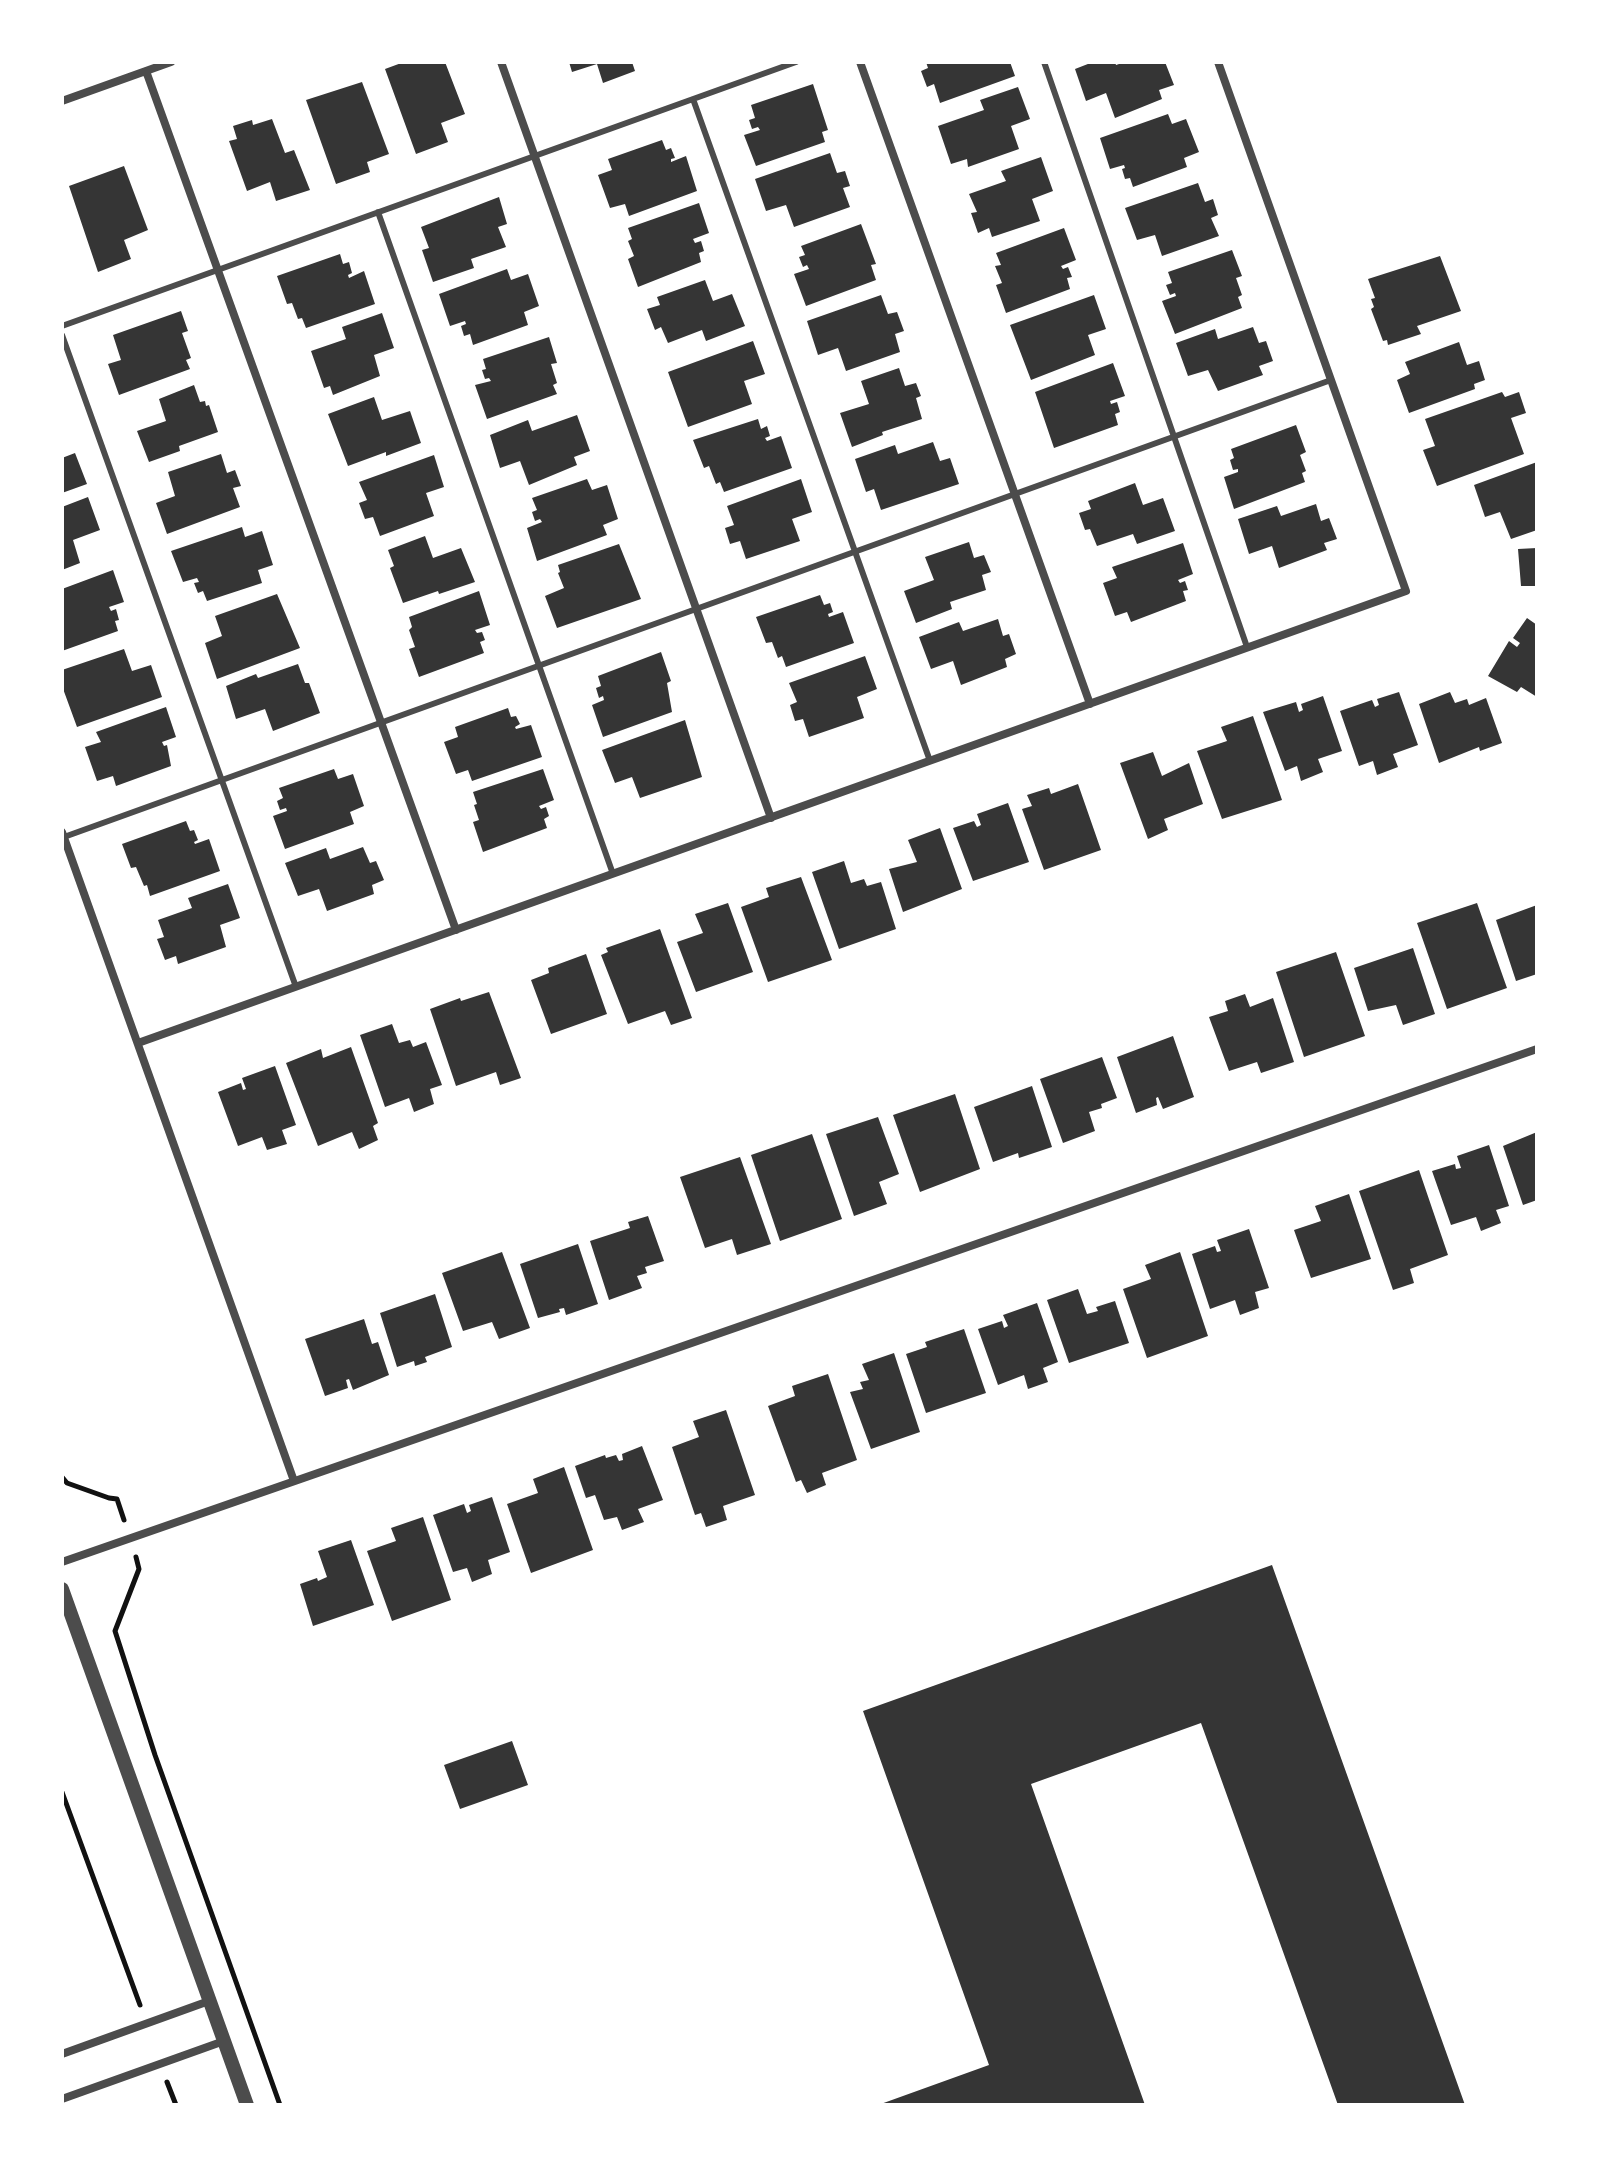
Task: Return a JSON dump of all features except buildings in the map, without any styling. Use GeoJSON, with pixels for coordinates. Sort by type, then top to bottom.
{"type":"FeatureCollection","features":[{"type":"Feature","properties":{"kind":"street"},"geometry":{"type":"LineString","coordinates":[[62,101],[144,66],[171,62]]}},
{"type":"Feature","properties":{"kind":"street"},"geometry":{"type":"LineString","coordinates":[[501,62],[771,818]]}},
{"type":"Feature","properties":{"kind":"street"},"geometry":{"type":"LineString","coordinates":[[860,62],[1090,704]]}},
{"type":"Feature","properties":{"kind":"street"},"geometry":{"type":"LineString","coordinates":[[138,1043],[1406,591],[1218,62]]}},
{"type":"Feature","properties":{"kind":"street"},"geometry":{"type":"LineString","coordinates":[[144,66],[456,930]]}},
{"type":"Feature","properties":{"kind":"street"},"geometry":{"type":"LineString","coordinates":[[63,835],[294,1481]]}},
{"type":"Feature","properties":{"kind":"street"},"geometry":{"type":"LineString","coordinates":[[62,1562],[1537,1049]]}},
{"type":"Feature","properties":{"kind":"street"},"geometry":{"type":"LineString","coordinates":[[62,1589],[247,2105]]}},
{"type":"Feature","properties":{"kind":"street"},"geometry":{"type":"LineString","coordinates":[[62,2054],[209,2001]]}},
{"type":"Feature","properties":{"kind":"street"},"geometry":{"type":"LineString","coordinates":[[62,2099],[224,2041]]}},
{"type":"Feature","properties":{"kind":"lane"},"geometry":{"type":"LineString","coordinates":[[62,326],[796,62]]}},
{"type":"Feature","properties":{"kind":"lane"},"geometry":{"type":"LineString","coordinates":[[1044,62],[1247,647]]}},
{"type":"Feature","properties":{"kind":"lane"},"geometry":{"type":"LineString","coordinates":[[693,99],[930,761]]}},
{"type":"Feature","properties":{"kind":"lane"},"geometry":{"type":"LineString","coordinates":[[378,212],[613,874]]}},
{"type":"Feature","properties":{"kind":"lane"},"geometry":{"type":"LineString","coordinates":[[62,335],[296,987]]}},
{"type":"Feature","properties":{"kind":"lane"},"geometry":{"type":"LineString","coordinates":[[63,835],[222,781],[1331,380]]}},
{"type":"Feature","properties":{"kind":"path"},"geometry":{"type":"LineString","coordinates":[[62,1477],[67,1483],[117,1499],[139,1569],[115,1631],[155,1755],[280,2105]]}},
{"type":"Feature","properties":{"kind":"path"},"geometry":{"type":"LineString","coordinates":[[62,1792],[138,1999]]}},
{"type":"Feature","properties":{"kind":"path"},"geometry":{"type":"LineString","coordinates":[[169,2087],[176,2105]]}}]}
